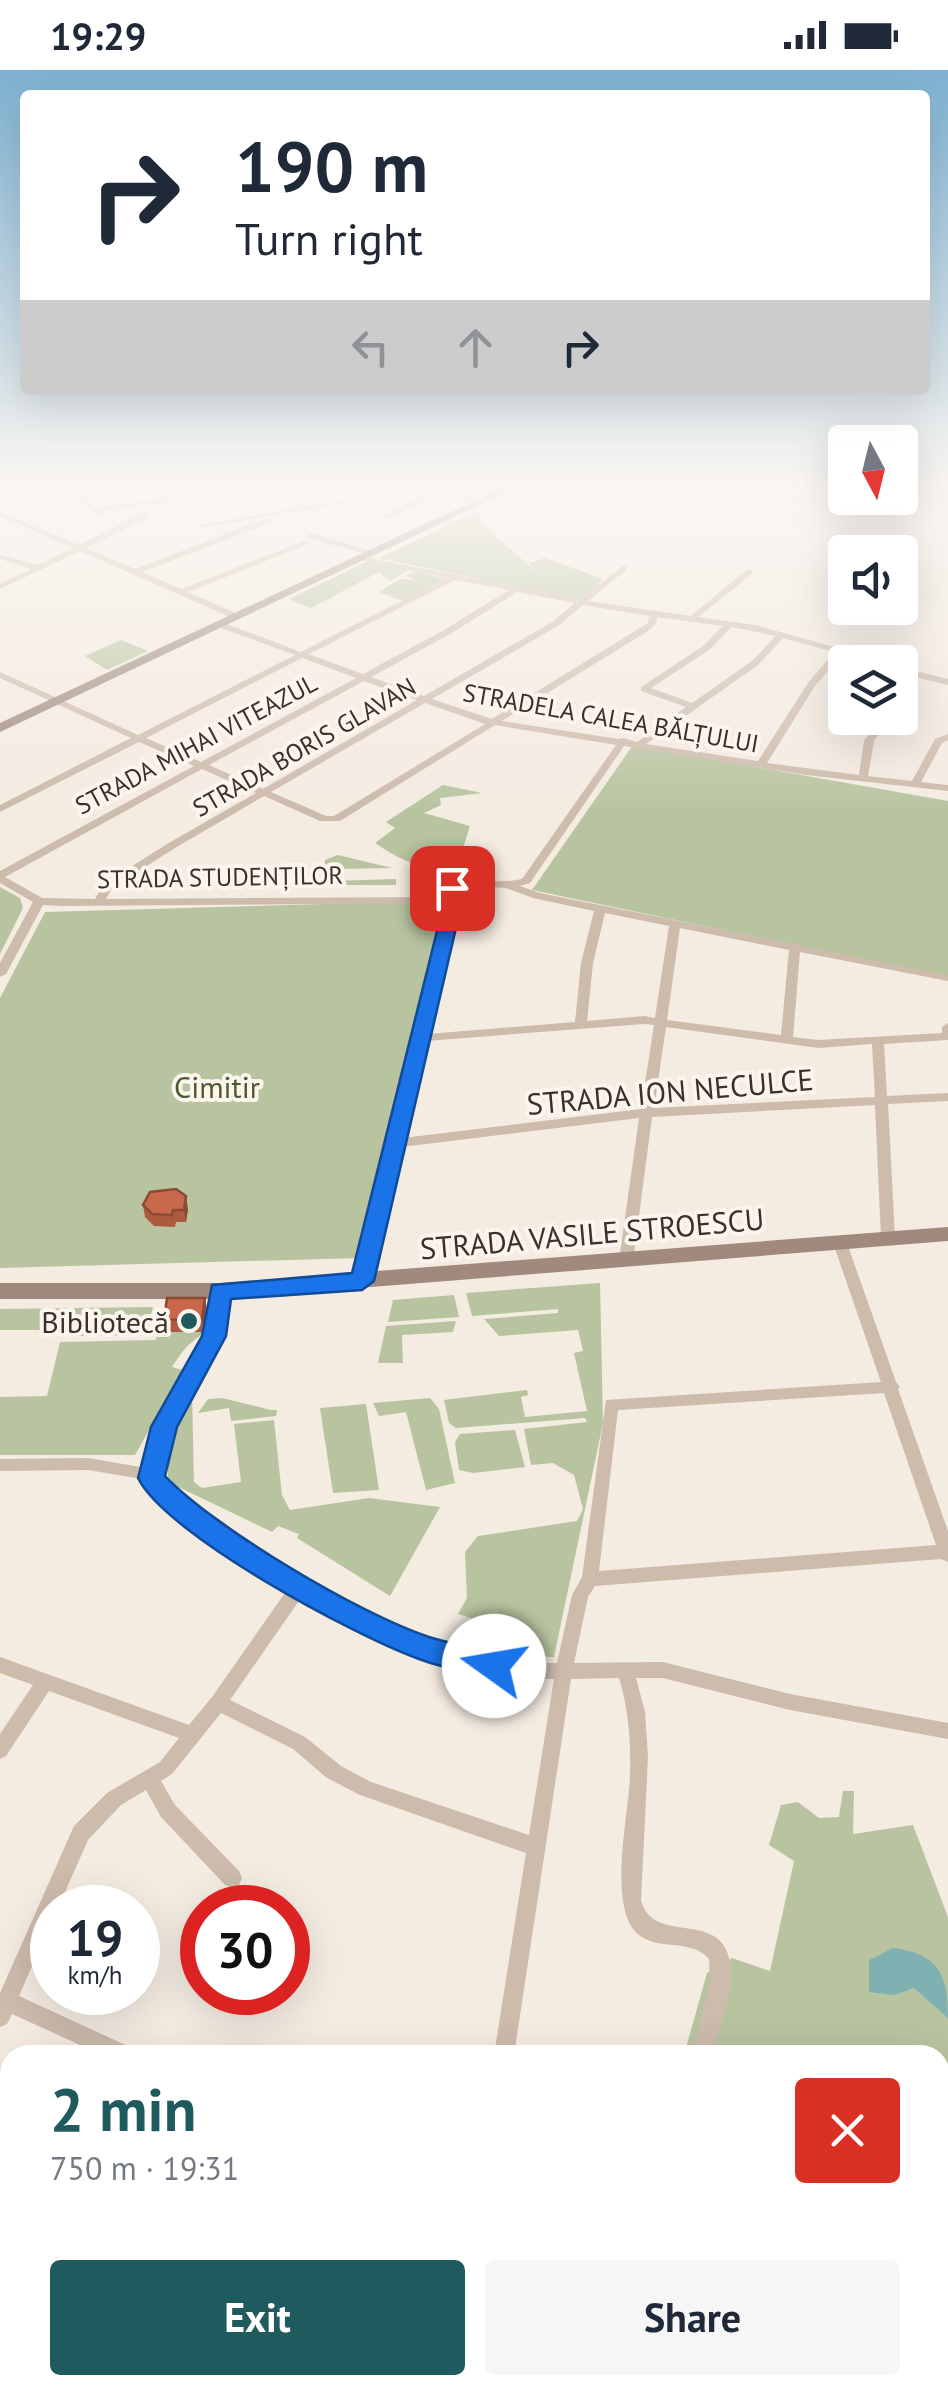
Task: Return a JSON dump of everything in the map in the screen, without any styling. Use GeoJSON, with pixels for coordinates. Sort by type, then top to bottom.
{"type":"FeatureCollection","features":[{"type":"Feature","properties":{"kind":"main road"},"geometry":{"type":"LineString","coordinates":[[0,728],[285,594]]}},
{"type":"Feature","properties":{"kind":"main road","name":"STRADA VASILE STROESCU"},"geometry":{"type":"LineString","coordinates":[[0,1291],[221,1291],[948,1234]]}},
{"type":"Feature","properties":{"kind":"street"},"geometry":{"type":"LineString","coordinates":[[188,594],[237,617]]}},
{"type":"Feature","properties":{"kind":"street"},"geometry":{"type":"LineString","coordinates":[[0,809],[421,594]]}},
{"type":"Feature","properties":{"kind":"street","name":"STRADA MIHAI VITEAZUL"},"geometry":{"type":"LineString","coordinates":[[0,877],[506,594]]}},
{"type":"Feature","properties":{"kind":"street"},"geometry":{"type":"LineString","coordinates":[[545,594],[653,615],[694,616],[828,646]]}},
{"type":"Feature","properties":{"kind":"street","name":"STRADA BORIS GLAVAN"},"geometry":{"type":"LineString","coordinates":[[100,900],[108,886],[423,702],[593,594]]}},
{"type":"Feature","properties":{"kind":"street"},"geometry":{"type":"LineString","coordinates":[[694,616],[721,594]]}},
{"type":"Feature","properties":{"kind":"street"},"geometry":{"type":"LineString","coordinates":[[0,675],[195,765],[330,820],[652,624],[653,615]]}},
{"type":"Feature","properties":{"kind":"street"},"geometry":{"type":"LineString","coordinates":[[692,706],[644,689],[706,648],[730,624]]}},
{"type":"Feature","properties":{"kind":"street","name":"STRADELA CALEA BĂLȚULUI"},"geometry":{"type":"LineString","coordinates":[[221,625],[423,702],[490,722],[948,788]]}},
{"type":"Feature","properties":{"kind":"street"},"geometry":{"type":"LineString","coordinates":[[641,743],[755,663],[782,635]]}},
{"type":"Feature","properties":{"kind":"street"},"geometry":{"type":"LineString","coordinates":[[762,763],[811,685],[828,665]]}},
{"type":"Feature","properties":{"kind":"street"},"geometry":{"type":"LineString","coordinates":[[918,676],[948,682]]}},
{"type":"Feature","properties":{"kind":"street"},"geometry":{"type":"LineString","coordinates":[[864,778],[874,735]]}},
{"type":"Feature","properties":{"kind":"street"},"geometry":{"type":"LineString","coordinates":[[914,785],[938,741],[948,738]]}},
{"type":"Feature","properties":{"kind":"street"},"geometry":{"type":"LineString","coordinates":[[509,886],[533,873],[623,741]]}},
{"type":"Feature","properties":{"kind":"street","name":"STRADA STUDENȚILOR"},"geometry":{"type":"LineString","coordinates":[[0,877],[39,900],[447,900]]}},
{"type":"Feature","properties":{"kind":"street"},"geometry":{"type":"LineString","coordinates":[[362,1281],[422,1038],[451,910],[447,900],[452,888],[468,882],[509,886],[675,924],[948,978]]}},
{"type":"Feature","properties":{"kind":"street"},"geometry":{"type":"LineString","coordinates":[[0,974],[39,900]]}},
{"type":"Feature","properties":{"kind":"street"},"geometry":{"type":"LineString","coordinates":[[582,1024],[587,962],[600,908]]}},
{"type":"Feature","properties":{"kind":"street"},"geometry":{"type":"LineString","coordinates":[[626,1261],[643,1113],[662,1021],[675,924]]}},
{"type":"Feature","properties":{"kind":"street"},"geometry":{"type":"LineString","coordinates":[[787,1040],[795,948]]}},
{"type":"Feature","properties":{"kind":"street"},"geometry":{"type":"LineString","coordinates":[[422,1038],[662,1021],[818,1044],[948,1036],[948,1027]]}},
{"type":"Feature","properties":{"kind":"street"},"geometry":{"type":"LineString","coordinates":[[878,1041],[888,1238]]}},
{"type":"Feature","properties":{"kind":"street","name":"STRADA ION NECULCE"},"geometry":{"type":"LineString","coordinates":[[396,1143],[643,1113],[948,1097]]}},
{"type":"Feature","properties":{"kind":"street"},"geometry":{"type":"LineString","coordinates":[[590,1578],[948,1552],[892,1387],[868,1332],[840,1242]]}},
{"type":"Feature","properties":{"kind":"street"},"geometry":{"type":"LineString","coordinates":[[151,1478],[164,1427],[214,1336],[221,1291]]}},
{"type":"Feature","properties":{"kind":"street"},"geometry":{"type":"LineString","coordinates":[[506,2045],[564,1670],[580,1594],[590,1578],[611,1404],[892,1387]]}},
{"type":"Feature","properties":{"kind":"street"},"geometry":{"type":"LineString","coordinates":[[0,1465],[88,1464],[128,1469],[151,1478],[175,1504],[225,1540],[393,1637],[424,1648],[494,1666],[664,1670],[790,1702],[948,1731]]}},
{"type":"Feature","properties":{"kind":"street"},"geometry":{"type":"LineString","coordinates":[[99,2045],[4,2009],[39,1920],[82,1833],[114,1798],[151,1780],[194,1734],[300,1586]]}},
{"type":"Feature","properties":{"kind":"street"},"geometry":{"type":"LineString","coordinates":[[0,1664],[194,1734]]}},
{"type":"Feature","properties":{"kind":"street"},"geometry":{"type":"LineString","coordinates":[[625,1670],[637,1717],[638,1750],[632,1904],[649,1930],[666,1938],[692,1938],[711,1946],[717,1956],[722,1985],[705,2045]]}},
{"type":"Feature","properties":{"kind":"street"},"geometry":{"type":"LineString","coordinates":[[0,1750],[45,1682]]}},
{"type":"Feature","properties":{"kind":"street"},"geometry":{"type":"LineString","coordinates":[[218,1703],[299,1743],[325,1766],[366,1789],[537,1847]]}},
{"type":"Feature","properties":{"kind":"street"},"geometry":{"type":"LineString","coordinates":[[151,1780],[168,1811],[232,1878]]}},
{"type":"Feature","properties":{"kind":"green space"},"geometry":{"type":"Polygon","coordinates":[[[298,594],[336,594],[311,608],[289,599],[298,594]]]}},
{"type":"Feature","properties":{"kind":"green space"},"geometry":{"type":"Polygon","coordinates":[[[386,594],[415,594],[403,601],[386,594]]]}},
{"type":"Feature","properties":{"kind":"green space"},"geometry":{"type":"Polygon","coordinates":[[[551,594],[588,594],[582,601],[551,594]]]}},
{"type":"Feature","properties":{"kind":"green space"},"geometry":{"type":"Polygon","coordinates":[[[121,640],[148,651],[107,670],[85,656],[121,640]]]}},
{"type":"Feature","properties":{"kind":"green space"},"geometry":{"type":"Polygon","coordinates":[[[633,745],[948,801],[948,977],[532,890],[633,745]]]}},
{"type":"Feature","properties":{"kind":"green space"},"geometry":{"type":"Polygon","coordinates":[[[443,785],[482,793],[440,798],[441,805],[424,813],[470,826],[459,861],[437,867],[416,864],[375,843],[395,828],[386,822],[443,785]]]}},
{"type":"Feature","properties":{"kind":"green space"},"geometry":{"type":"Polygon","coordinates":[[[338,855],[392,868],[334,869],[333,881],[396,879],[396,885],[322,885],[325,860],[338,855]]]}},
{"type":"Feature","properties":{"kind":"green space"},"geometry":{"type":"Polygon","coordinates":[[[0,887],[20,898],[23,908],[0,954],[0,887]]]}},
{"type":"Feature","properties":{"kind":"green space","name":"Cimitir"},"geometry":{"type":"Polygon","coordinates":[[[425,901],[445,908],[359,1258],[0,1268],[0,998],[45,912],[425,901]]]}},
{"type":"Feature","properties":{"kind":"green space"},"geometry":{"type":"Polygon","coordinates":[[[600,1283],[603,1423],[554,1657],[513,1655],[474,1642],[480,1630],[467,1625],[471,1618],[458,1614],[467,1598],[465,1552],[478,1536],[577,1521],[583,1509],[574,1475],[553,1463],[531,1465],[524,1429],[587,1422],[585,1418],[456,1428],[449,1423],[444,1400],[527,1390],[528,1395],[521,1397],[525,1417],[587,1411],[574,1353],[583,1351],[578,1330],[499,1336],[484,1319],[558,1313],[558,1309],[472,1316],[466,1293],[600,1283]]]}},
{"type":"Feature","properties":{"kind":"green space"},"geometry":{"type":"Polygon","coordinates":[[[454,1295],[459,1317],[388,1322],[393,1300],[454,1295]]]}},
{"type":"Feature","properties":{"kind":"green space"},"geometry":{"type":"Polygon","coordinates":[[[153,1307],[146,1335],[61,1336],[62,1330],[0,1330],[0,1309],[153,1307]]]}},
{"type":"Feature","properties":{"kind":"green space"},"geometry":{"type":"Polygon","coordinates":[[[162,1311],[170,1311],[167,1332],[208,1331],[187,1347],[172,1367],[183,1370],[135,1455],[0,1455],[0,1397],[47,1396],[60,1342],[156,1340],[162,1311]]]}},
{"type":"Feature","properties":{"kind":"green space"},"geometry":{"type":"Polygon","coordinates":[[[456,1321],[453,1332],[402,1335],[403,1363],[378,1363],[386,1326],[456,1321]]]}},
{"type":"Feature","properties":{"kind":"green space"},"geometry":{"type":"Polygon","coordinates":[[[192,1393],[194,1482],[202,1488],[241,1482],[234,1424],[274,1420],[282,1495],[290,1510],[369,1498],[440,1507],[390,1596],[297,1538],[299,1534],[278,1526],[272,1532],[168,1482],[167,1444],[192,1393]]]}},
{"type":"Feature","properties":{"kind":"green space"},"geometry":{"type":"Polygon","coordinates":[[[222,1398],[277,1410],[276,1416],[231,1421],[229,1408],[198,1413],[208,1399],[222,1398]]]}},
{"type":"Feature","properties":{"kind":"green space"},"geometry":{"type":"Polygon","coordinates":[[[430,1398],[439,1409],[455,1483],[426,1490],[406,1412],[379,1416],[373,1403],[430,1398]]]}},
{"type":"Feature","properties":{"kind":"green space"},"geometry":{"type":"Polygon","coordinates":[[[366,1404],[379,1490],[333,1493],[320,1408],[366,1404]]]}},
{"type":"Feature","properties":{"kind":"green space"},"geometry":{"type":"Polygon","coordinates":[[[515,1430],[525,1467],[473,1473],[459,1470],[455,1442],[460,1434],[515,1430]]]}},
{"type":"Feature","properties":{"kind":"green space"},"geometry":{"type":"Polygon","coordinates":[[[843,1791],[854,1791],[853,1834],[913,1825],[948,1917],[948,2045],[687,2045],[707,1973],[732,1958],[770,1971],[794,1861],[769,1845],[781,1805],[798,1802],[819,1818],[839,1817],[843,1791]]]}},
{"type":"Feature","properties":{"kind":"water"},"geometry":{"type":"Polygon","coordinates":[[[893,1948],[921,1956],[938,1970],[946,1990],[948,2018],[914,1988],[894,1995],[869,1992],[869,1960],[893,1948]]]}},
{"type":"Feature","properties":{"kind":"building"},"geometry":{"type":"Polygon","coordinates":[[[176,1189],[186,1196],[184,1210],[173,1210],[172,1215],[152,1214],[143,1205],[150,1192],[176,1189]]]}},
{"type":"Feature","properties":{"kind":"building"},"geometry":{"type":"Polygon","coordinates":[[[167,1298],[205,1298],[202,1319],[164,1320],[167,1298]]]}},
{"type":"Feature","properties":{"kind":"place","name":"Bibliotecă"},"geometry":{"type":"Point","coordinates":[189,1321]}},
{"type":"Feature","properties":{"kind":"route"},"geometry":{"type":"LineString","coordinates":[[452,888],[446,892],[450,915],[362,1281],[221,1291],[214,1336],[164,1427],[151,1478],[175,1504],[225,1540],[370,1625],[424,1648],[494,1666]]}}]}
